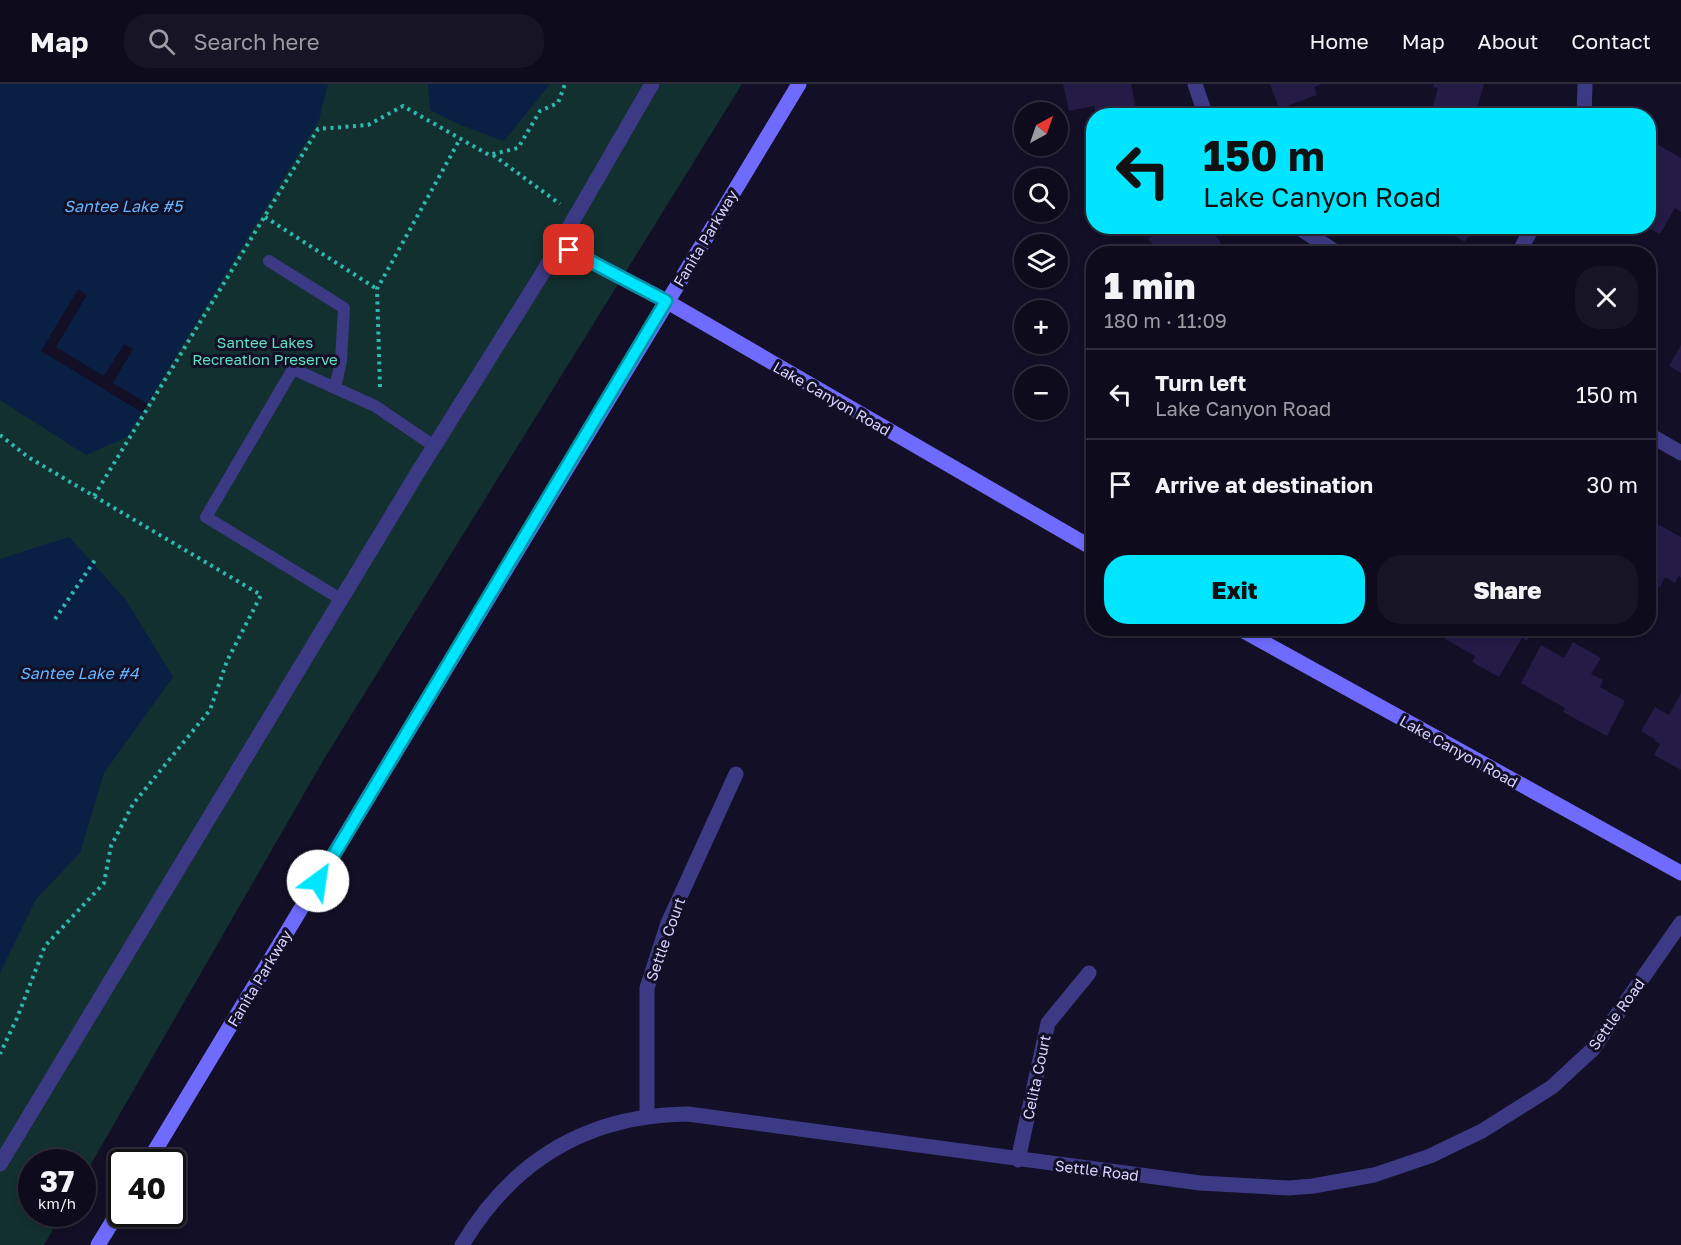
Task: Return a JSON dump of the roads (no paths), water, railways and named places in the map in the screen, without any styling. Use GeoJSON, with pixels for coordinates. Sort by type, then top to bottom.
{"type":"FeatureCollection","features":[{"type":"Feature","properties":{"kind":"street"},"geometry":{"type":"LineString","coordinates":[[0,1164],[434,446],[564,248],[576,215],[652,84]]}},
{"type":"Feature","properties":{"kind":"street","name":"Fanita Parkway"},"geometry":{"type":"LineString","coordinates":[[156,1149],[798,84]]}},
{"type":"Feature","properties":{"kind":"street"},"geometry":{"type":"LineString","coordinates":[[1195,84],[1203,108]]}},
{"type":"Feature","properties":{"kind":"street"},"geometry":{"type":"LineString","coordinates":[[1584,108],[1585,84]]}},
{"type":"Feature","properties":{"kind":"street"},"geometry":{"type":"LineString","coordinates":[[1308,234],[1327,246]]}},
{"type":"Feature","properties":{"kind":"street","name":"Lake Canyon Road"},"geometry":{"type":"LineString","coordinates":[[564,248],[666,301],[1086,544]]}},
{"type":"Feature","properties":{"kind":"street"},"geometry":{"type":"LineString","coordinates":[[1656,439],[1681,453]]}},
{"type":"Feature","properties":{"kind":"street","name":"Lake Canyon Road"},"geometry":{"type":"LineString","coordinates":[[1252,636],[1681,873]]}},
{"type":"Feature","properties":{"kind":"street","name":"Settle Court"},"geometry":{"type":"LineString","coordinates":[[647,1116],[647,988],[668,923],[736,774]]}},
{"type":"Feature","properties":{"kind":"street","name":"Settle Road"},"geometry":{"type":"LineString","coordinates":[[462,1245],[490,1204],[534,1161],[588,1131],[647,1116],[688,1114],[1200,1183],[1289,1188],[1374,1175],[1430,1156],[1482,1131],[1552,1087],[1593,1049],[1681,922]]}},
{"type":"Feature","properties":{"kind":"street","name":"Celita Court"},"geometry":{"type":"LineString","coordinates":[[1018,1160],[1048,1023],[1089,973]]}},
{"type":"Feature","properties":{"kind":"street"},"geometry":{"type":"LineString","coordinates":[[98,1245],[109,1227]]}},
{"type":"Feature","properties":{"kind":"lane"},"geometry":{"type":"LineString","coordinates":[[269,261],[344,308],[341,361],[335,388]]}},
{"type":"Feature","properties":{"kind":"lane"},"geometry":{"type":"LineString","coordinates":[[342,600],[206,517],[293,369],[375,406],[434,446]]}},
{"type":"Feature","properties":{"kind":"water","name":"Santee Lake #5"},"geometry":{"type":"Polygon","coordinates":[[[0,84],[328,84],[319,120],[127,437],[86,455],[0,400],[0,84]]]}},
{"type":"Feature","properties":{"kind":"water"},"geometry":{"type":"Polygon","coordinates":[[[428,84],[550,84],[504,141],[463,126],[430,110],[428,84]]]}},
{"type":"Feature","properties":{"kind":"water","name":"Santee Lake #4"},"geometry":{"type":"Polygon","coordinates":[[[69,537],[126,600],[173,677],[104,773],[80,853],[36,899],[0,973],[0,559],[69,537]]]}},
{"type":"Feature","properties":{"kind":"park label","name":"Santee Lakes Recreation Preserve"},"geometry":{"type":"Point","coordinates":[265,350]}}]}
